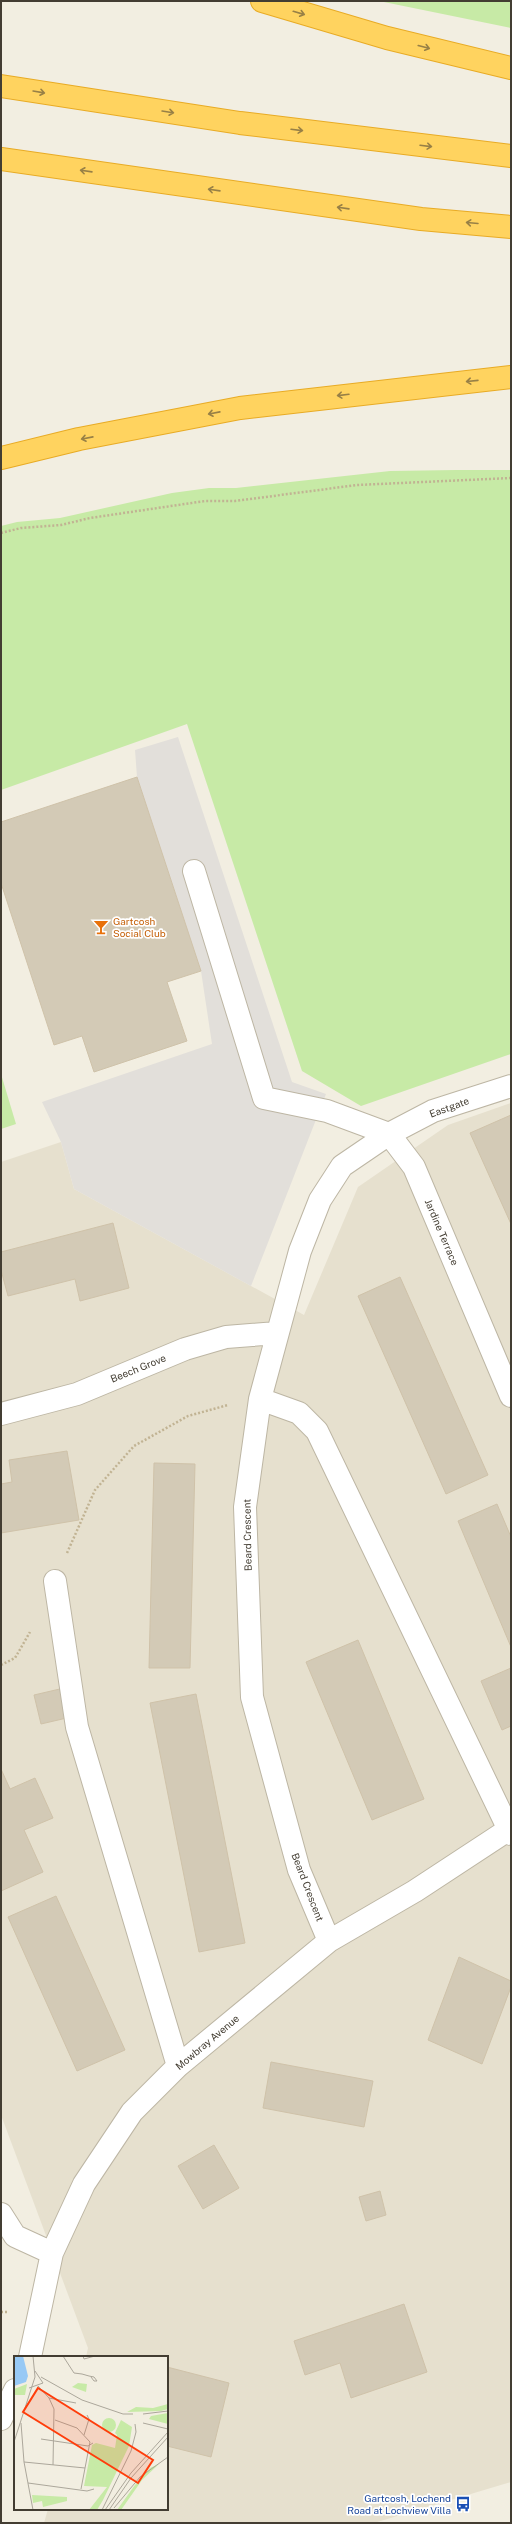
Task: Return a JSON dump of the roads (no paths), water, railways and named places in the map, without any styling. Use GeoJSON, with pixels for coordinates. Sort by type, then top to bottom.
{"type":"FeatureCollection","features":[{"type":"Feature","properties":{"kind":"highway"},"geometry":{"type":"LineString","coordinates":[[262,1],[387,38],[511,68]]}},
{"type":"Feature","properties":{"kind":"highway"},"geometry":{"type":"LineString","coordinates":[[1,86],[240,123],[511,156]]}},
{"type":"Feature","properties":{"kind":"highway"},"geometry":{"type":"LineString","coordinates":[[1,159],[421,219],[511,227]]}},
{"type":"Feature","properties":{"kind":"highway"},"geometry":{"type":"LineString","coordinates":[[1,458],[79,439],[240,408],[511,376]]}},
{"type":"Feature","properties":{"kind":"street"},"geometry":{"type":"LineString","coordinates":[[194,871],[264,1098],[327,1111],[389,1134]]}},
{"type":"Feature","properties":{"kind":"street","name":"Eastgate"},"geometry":{"type":"LineString","coordinates":[[389,1134],[433,1111],[511,1086]]}},
{"type":"Feature","properties":{"kind":"street","name":"Beard Crescent"},"geometry":{"type":"LineString","coordinates":[[329,1940],[299,1870],[252,1697],[245,1507],[260,1399],[300,1251],[320,1200],[342,1166],[389,1134]]}},
{"type":"Feature","properties":{"kind":"street","name":"Jardine Terrace"},"geometry":{"type":"LineString","coordinates":[[389,1134],[414,1167],[511,1396]]}},
{"type":"Feature","properties":{"kind":"street","name":"Beech Grove"},"geometry":{"type":"LineString","coordinates":[[1,1414],[77,1394],[185,1349],[226,1337],[277,1333]]}},
{"type":"Feature","properties":{"kind":"street"},"geometry":{"type":"LineString","coordinates":[[260,1399],[299,1413],[317,1431],[510,1830]]}},
{"type":"Feature","properties":{"kind":"street"},"geometry":{"type":"LineString","coordinates":[[55,1581],[77,1727],[178,2066]]}},
{"type":"Feature","properties":{"kind":"street","name":"Mowbray Avenue"},"geometry":{"type":"LineString","coordinates":[[30,2356],[52,2253],[84,2184],[132,2112],[178,2066],[329,1940],[415,1891],[510,1830]]}},
{"type":"Feature","properties":{"kind":"street"},"geometry":{"type":"LineString","coordinates":[[1,2214],[15,2236],[52,2253]]}},
{"type":"Feature","properties":{"kind":"street"},"geometry":{"type":"LineString","coordinates":[[1,2418],[14,2392]]}},
{"type":"Feature","properties":{"kind":"place","name":"Gartcosh Social Club"},"geometry":{"type":"Point","coordinates":[101,927]}},
{"type":"Feature","properties":{"kind":"place","name":"Gartcosh, Lochend Road at Lochview Villa"},"geometry":{"type":"Point","coordinates":[463,2504]}}]}
